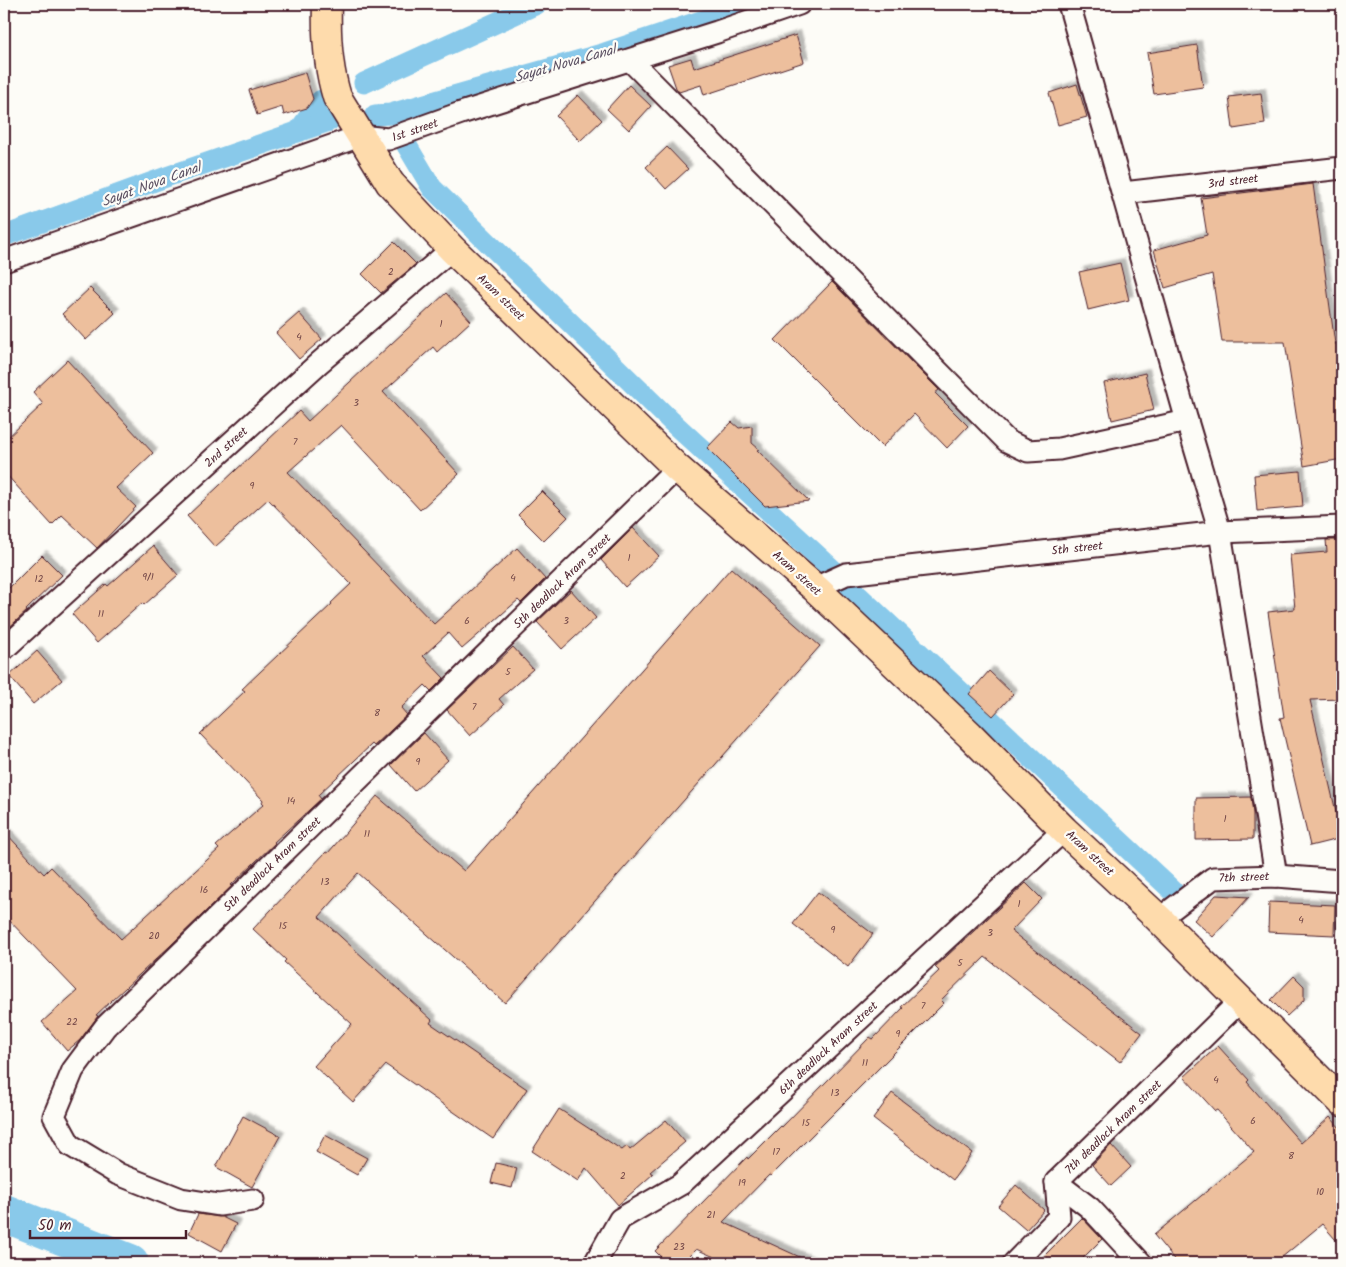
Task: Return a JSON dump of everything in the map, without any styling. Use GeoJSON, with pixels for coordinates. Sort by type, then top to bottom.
{"type":"FeatureCollection","features":[{"type":"Feature","properties":{"kind":"main road","name":"Aram street"},"geometry":{"type":"LineString","coordinates":[[327,4],[332,82],[336,97],[390,182],[452,249],[677,468],[815,588],[970,735],[1064,830],[1159,919],[1342,1102]]}},
{"type":"Feature","properties":{"kind":"street","name":"1st street"},"geometry":{"type":"LineString","coordinates":[[4,261],[360,136],[388,140],[461,113],[799,4]]}},
{"type":"Feature","properties":{"kind":"street"},"geometry":{"type":"LineString","coordinates":[[1069,4],[1220,532],[1276,876]]}},
{"type":"Feature","properties":{"kind":"street"},"geometry":{"type":"LineString","coordinates":[[630,60],[1007,440],[1028,451],[1059,448],[1187,421]]}},
{"type":"Feature","properties":{"kind":"street","name":"3rd street"},"geometry":{"type":"LineString","coordinates":[[1123,193],[1342,168]]}},
{"type":"Feature","properties":{"kind":"street","name":"2nd street"},"geometry":{"type":"LineString","coordinates":[[4,649],[319,363],[452,249]]}},
{"type":"Feature","properties":{"kind":"street","name":"5th deadlock Aram street"},"geometry":{"type":"LineString","coordinates":[[252,1200],[219,1205],[182,1199],[118,1174],[70,1145],[54,1116],[73,1070],[104,1027],[677,468]]}},
{"type":"Feature","properties":{"kind":"street","name":"5th street"},"geometry":{"type":"LineString","coordinates":[[815,588],[846,574],[1220,532],[1342,527]]}},
{"type":"Feature","properties":{"kind":"street","name":"6th deadlock Aram street"},"geometry":{"type":"LineString","coordinates":[[595,1263],[620,1219],[681,1184],[1064,830]]}},
{"type":"Feature","properties":{"kind":"street","name":"7th street"},"geometry":{"type":"LineString","coordinates":[[1159,919],[1212,878],[1276,876],[1342,881]]}},
{"type":"Feature","properties":{"kind":"street","name":"7th deadlock Aram street"},"geometry":{"type":"LineString","coordinates":[[1014,1263],[1059,1217],[1056,1182],[1240,1002]]}},
{"type":"Feature","properties":{"kind":"street"},"geometry":{"type":"LineString","coordinates":[[1056,1182],[1090,1208],[1141,1263]]}},
{"type":"Feature","properties":{"kind":"building"},"geometry":{"type":"Polygon","coordinates":[[[796,35],[804,62],[704,95],[701,85],[679,92],[668,65],[691,58],[694,68],[796,35]]]}},
{"type":"Feature","properties":{"kind":"building"},"geometry":{"type":"Polygon","coordinates":[[[1197,45],[1203,87],[1154,94],[1147,53],[1197,45]]]}},
{"type":"Feature","properties":{"kind":"building"},"geometry":{"type":"Polygon","coordinates":[[[305,73],[313,99],[307,108],[284,115],[282,107],[257,115],[249,90],[305,73]]]}},
{"type":"Feature","properties":{"kind":"building"},"geometry":{"type":"Polygon","coordinates":[[[1077,84],[1087,117],[1058,125],[1049,93],[1077,84]]]}},
{"type":"Feature","properties":{"kind":"building"},"geometry":{"type":"Polygon","coordinates":[[[629,85],[651,106],[629,130],[607,109],[629,85]]]}},
{"type":"Feature","properties":{"kind":"building"},"geometry":{"type":"Polygon","coordinates":[[[1261,93],[1265,124],[1233,129],[1229,97],[1261,93]]]}},
{"type":"Feature","properties":{"kind":"building"},"geometry":{"type":"Polygon","coordinates":[[[578,95],[602,120],[580,141],[556,116],[578,95]]]}},
{"type":"Feature","properties":{"kind":"building"},"geometry":{"type":"Polygon","coordinates":[[[667,147],[688,169],[666,189],[646,167],[667,147]]]}},
{"type":"Feature","properties":{"kind":"building"},"geometry":{"type":"Polygon","coordinates":[[[1313,184],[1335,344],[1342,344],[1342,459],[1304,466],[1285,342],[1222,342],[1212,274],[1165,288],[1154,250],[1207,235],[1201,198],[1313,184]]]}},
{"type":"Feature","properties":{"kind":"building"},"geometry":{"type":"Polygon","coordinates":[[[394,242],[416,264],[381,293],[362,274],[394,242]]]}},
{"type":"Feature","properties":{"kind":"building"},"geometry":{"type":"Polygon","coordinates":[[[1120,263],[1129,300],[1088,310],[1079,272],[1120,263]]]}},
{"type":"Feature","properties":{"kind":"building"},"geometry":{"type":"Polygon","coordinates":[[[832,282],[939,390],[935,393],[968,426],[947,448],[914,414],[882,447],[775,340],[832,282]]]}},
{"type":"Feature","properties":{"kind":"building"},"geometry":{"type":"Polygon","coordinates":[[[90,288],[115,313],[86,340],[62,314],[90,288]]]}},
{"type":"Feature","properties":{"kind":"building"},"geometry":{"type":"Polygon","coordinates":[[[446,293],[471,321],[437,352],[433,347],[383,392],[459,474],[420,510],[341,425],[288,472],[434,624],[517,548],[545,579],[521,603],[518,600],[462,649],[448,633],[423,656],[444,678],[431,691],[425,685],[401,708],[407,715],[374,746],[372,744],[318,795],[321,799],[274,842],[232,886],[96,1015],[98,1016],[80,1040],[67,1051],[42,1022],[77,991],[4,915],[4,831],[44,874],[51,867],[121,939],[219,849],[216,846],[264,804],[263,800],[200,734],[245,691],[242,689],[351,584],[268,499],[215,547],[187,516],[299,411],[308,421],[446,293]]]}},
{"type":"Feature","properties":{"kind":"building"},"geometry":{"type":"Polygon","coordinates":[[[299,313],[322,339],[299,359],[276,333],[299,313]]]}},
{"type":"Feature","properties":{"kind":"building"},"geometry":{"type":"Polygon","coordinates":[[[67,360],[153,453],[116,488],[136,507],[97,548],[62,515],[52,525],[4,472],[4,441],[43,404],[33,392],[67,360]]]}},
{"type":"Feature","properties":{"kind":"building"},"geometry":{"type":"Polygon","coordinates":[[[1145,373],[1154,410],[1112,420],[1104,383],[1145,373]]]}},
{"type":"Feature","properties":{"kind":"building"},"geometry":{"type":"Polygon","coordinates":[[[732,422],[739,428],[752,426],[752,443],[759,449],[757,450],[809,501],[765,506],[707,448],[732,422]]]}},
{"type":"Feature","properties":{"kind":"building"},"geometry":{"type":"Polygon","coordinates":[[[1300,471],[1303,507],[1257,511],[1254,475],[1300,471]]]}},
{"type":"Feature","properties":{"kind":"building"},"geometry":{"type":"Polygon","coordinates":[[[542,491],[568,517],[544,541],[518,515],[542,491]]]}},
{"type":"Feature","properties":{"kind":"building"},"geometry":{"type":"Polygon","coordinates":[[[633,528],[659,556],[625,587],[601,560],[633,528]]]}},
{"type":"Feature","properties":{"kind":"building"},"geometry":{"type":"Polygon","coordinates":[[[1326,540],[1342,540],[1342,699],[1310,700],[1342,838],[1310,846],[1280,718],[1284,717],[1268,612],[1295,609],[1290,555],[1327,552],[1326,540]]]}},
{"type":"Feature","properties":{"kind":"building"},"geometry":{"type":"Polygon","coordinates":[[[153,546],[178,575],[144,605],[142,603],[97,643],[72,614],[106,584],[108,586],[153,546]]]}},
{"type":"Feature","properties":{"kind":"building"},"geometry":{"type":"Polygon","coordinates":[[[42,555],[62,575],[4,632],[4,593],[42,555]]]}},
{"type":"Feature","properties":{"kind":"building"},"geometry":{"type":"Polygon","coordinates":[[[731,568],[820,646],[505,1003],[358,873],[319,917],[432,1020],[430,1023],[527,1089],[493,1139],[386,1065],[353,1102],[314,1066],[352,1024],[284,962],[286,960],[253,929],[326,852],[328,853],[377,796],[464,871],[731,568]]]}},
{"type":"Feature","properties":{"kind":"building"},"geometry":{"type":"Polygon","coordinates":[[[571,590],[596,618],[562,649],[537,622],[571,590]]]}},
{"type":"Feature","properties":{"kind":"building"},"geometry":{"type":"Polygon","coordinates":[[[513,647],[533,669],[499,699],[504,705],[470,736],[447,710],[513,647]]]}},
{"type":"Feature","properties":{"kind":"building"},"geometry":{"type":"Polygon","coordinates":[[[37,651],[62,680],[33,704],[9,676],[37,651]]]}},
{"type":"Feature","properties":{"kind":"building"},"geometry":{"type":"Polygon","coordinates":[[[989,671],[1013,694],[993,716],[969,694],[989,671]]]}},
{"type":"Feature","properties":{"kind":"building"},"geometry":{"type":"Polygon","coordinates":[[[424,733],[448,760],[414,791],[391,765],[424,733]]]}},
{"type":"Feature","properties":{"kind":"building"},"geometry":{"type":"Polygon","coordinates":[[[1251,797],[1253,839],[1196,840],[1196,798],[1251,797]]]}},
{"type":"Feature","properties":{"kind":"building"},"geometry":{"type":"Polygon","coordinates":[[[1026,883],[1042,899],[1011,931],[1142,1033],[1120,1062],[985,957],[941,1000],[944,1003],[723,1222],[813,1263],[728,1263],[696,1249],[682,1263],[667,1263],[655,1251],[747,1157],[748,1159],[782,1127],[870,1037],[873,1039],[903,1008],[901,1007],[939,971],[935,967],[1026,883]]]}},
{"type":"Feature","properties":{"kind":"building"},"geometry":{"type":"Polygon","coordinates":[[[818,892],[873,934],[848,967],[793,924],[818,892]]]}},
{"type":"Feature","properties":{"kind":"building"},"geometry":{"type":"Polygon","coordinates":[[[1216,895],[1249,897],[1213,937],[1194,920],[1216,895]]]}},
{"type":"Feature","properties":{"kind":"building"},"geometry":{"type":"Polygon","coordinates":[[[1269,902],[1335,905],[1334,935],[1268,932],[1269,902]]]}},
{"type":"Feature","properties":{"kind":"building"},"geometry":{"type":"Polygon","coordinates":[[[1294,976],[1304,986],[1304,1000],[1287,1016],[1271,1000],[1294,976]]]}},
{"type":"Feature","properties":{"kind":"building"},"geometry":{"type":"Polygon","coordinates":[[[1218,1046],[1301,1143],[1330,1117],[1342,1130],[1342,1247],[1322,1224],[1275,1263],[1177,1263],[1154,1235],[1254,1152],[1217,1110],[1215,1111],[1184,1077],[1218,1046]]]}},
{"type":"Feature","properties":{"kind":"building"},"geometry":{"type":"Polygon","coordinates":[[[892,1093],[972,1153],[953,1180],[873,1119],[892,1093]]]}},
{"type":"Feature","properties":{"kind":"building"},"geometry":{"type":"Polygon","coordinates":[[[559,1109],[622,1150],[627,1146],[630,1150],[666,1120],[685,1142],[650,1172],[653,1174],[618,1205],[586,1168],[578,1181],[532,1151],[559,1109]]]}},
{"type":"Feature","properties":{"kind":"building"},"geometry":{"type":"Polygon","coordinates":[[[243,1116],[280,1136],[252,1187],[216,1167],[243,1116]]]}},
{"type":"Feature","properties":{"kind":"building"},"geometry":{"type":"Polygon","coordinates":[[[325,1135],[367,1158],[357,1175],[316,1152],[325,1135]]]}},
{"type":"Feature","properties":{"kind":"building"},"geometry":{"type":"Polygon","coordinates":[[[1111,1145],[1131,1167],[1111,1186],[1092,1165],[1111,1145]]]}},
{"type":"Feature","properties":{"kind":"building"},"geometry":{"type":"Polygon","coordinates":[[[496,1163],[517,1168],[512,1188],[491,1183],[496,1163]]]}},
{"type":"Feature","properties":{"kind":"building"},"geometry":{"type":"Polygon","coordinates":[[[1016,1185],[1044,1210],[1026,1230],[998,1206],[1016,1185]]]}},
{"type":"Feature","properties":{"kind":"building"},"geometry":{"type":"Polygon","coordinates":[[[198,1214],[222,1217],[236,1224],[222,1251],[189,1233],[198,1214]]]}},
{"type":"Feature","properties":{"kind":"building"},"geometry":{"type":"Polygon","coordinates":[[[1082,1218],[1102,1239],[1078,1263],[1037,1263],[1082,1218]]]}},
{"type":"Feature","properties":{"kind":"waterway","name":"Sayat Nova Canal"},"geometry":{"type":"LineString","coordinates":[[364,83],[537,4]]}},
{"type":"Feature","properties":{"kind":"waterway","name":"Sayat Nova Canal"},"geometry":{"type":"LineString","coordinates":[[375,115],[390,114],[605,53],[752,4]]}},
{"type":"Feature","properties":{"kind":"waterway","name":"Sayat Nova Canal"},"geometry":{"type":"LineString","coordinates":[[298,132],[321,100]]}},
{"type":"Feature","properties":{"kind":"waterway","name":"Sayat Nova Canal"},"geometry":{"type":"LineString","coordinates":[[4,236],[169,176],[329,121]]}},
{"type":"Feature","properties":{"kind":"waterway"},"geometry":{"type":"LineString","coordinates":[[403,139],[432,188],[671,421],[832,569]]}},
{"type":"Feature","properties":{"kind":"waterway"},"geometry":{"type":"LineString","coordinates":[[848,586],[1173,891]]}},
{"type":"Feature","properties":{"kind":"waterway"},"geometry":{"type":"LineString","coordinates":[[4,1213],[130,1263]]}}]}
